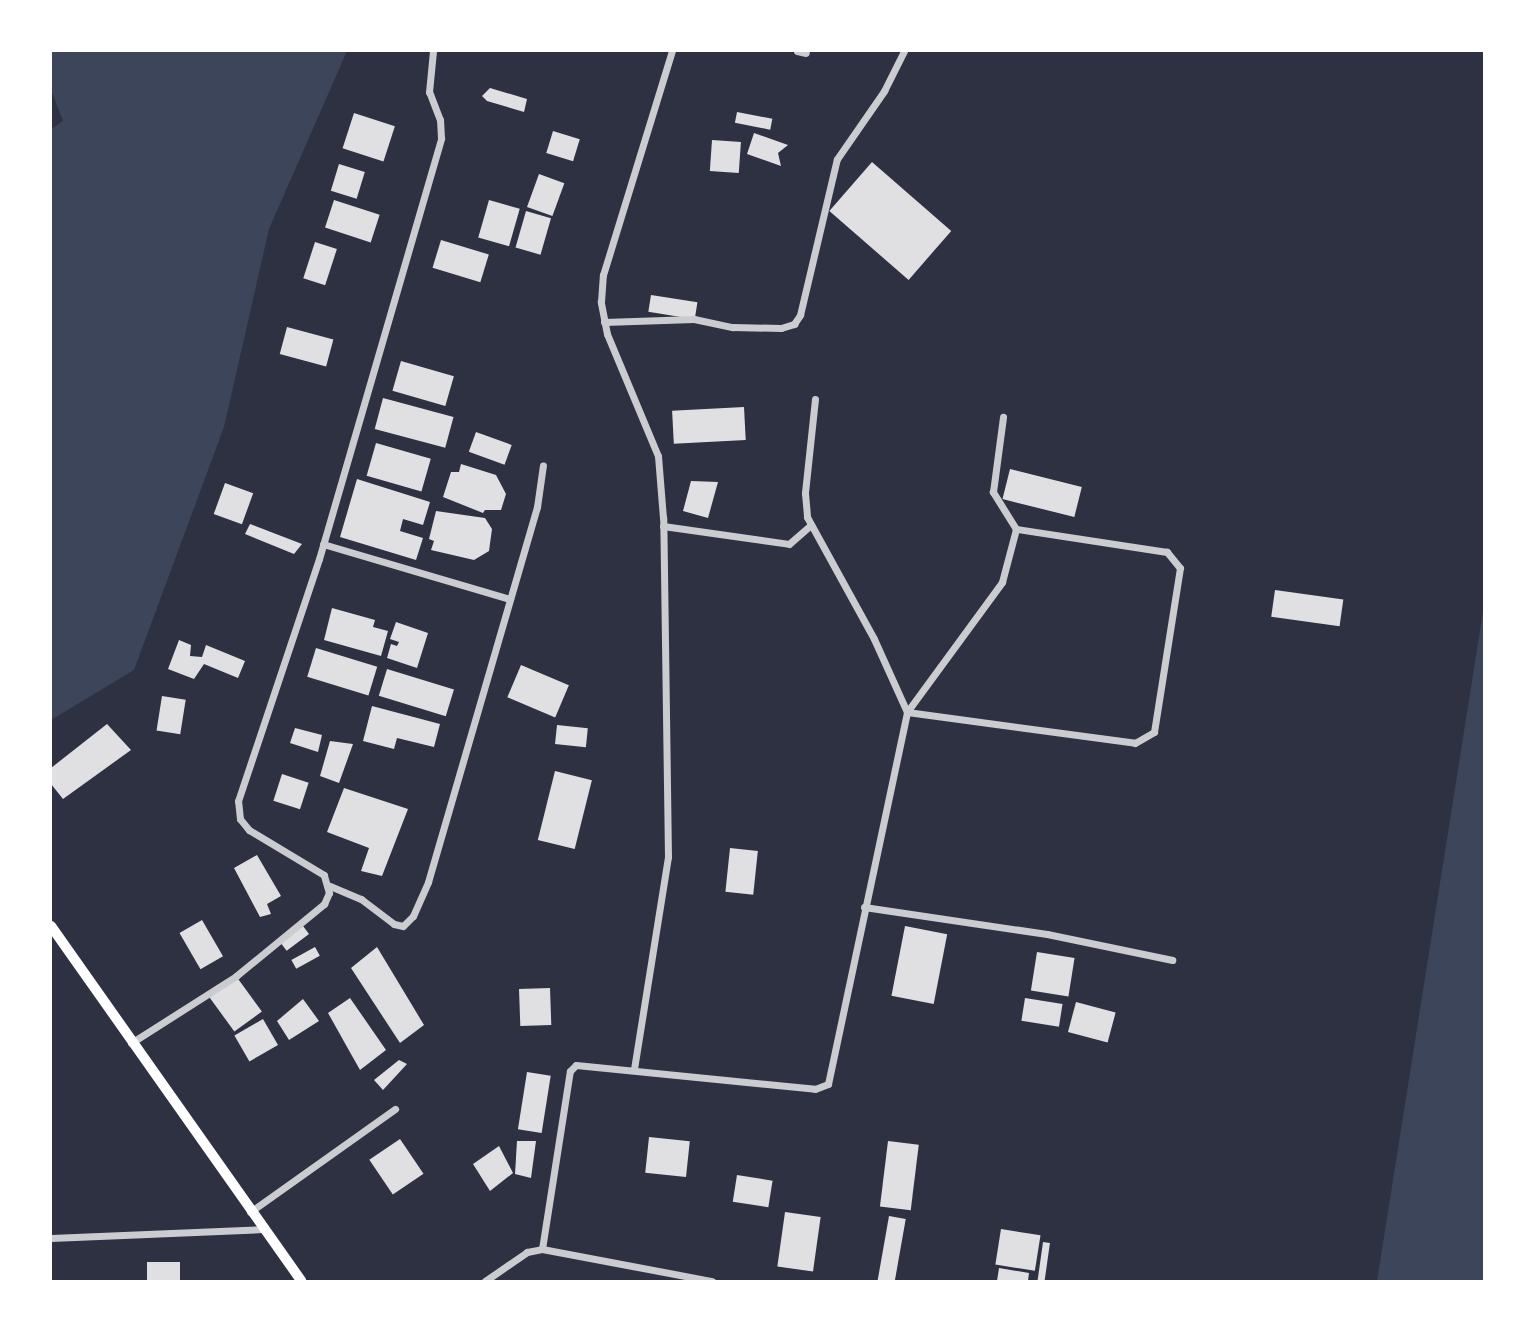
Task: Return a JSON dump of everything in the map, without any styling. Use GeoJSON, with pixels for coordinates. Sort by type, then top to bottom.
{"type":"FeatureCollection","features":[{"type":"Feature","properties":{"kind":"main road"},"geometry":{"type":"LineString","coordinates":[[51,926],[301,1281]]}},
{"type":"Feature","properties":{"kind":"street"},"geometry":{"type":"LineString","coordinates":[[433,51],[429,92],[440,120],[441,138],[323,544],[242,782],[238,810],[249,830],[324,876],[330,886],[361,900],[394,924],[409,923],[428,882],[543,487],[543,465]]}},
{"type":"Feature","properties":{"kind":"street"},"geometry":{"type":"LineString","coordinates":[[634,1069],[668,857],[663,526],[658,456],[604,322],[603,275],[672,51]]}},
{"type":"Feature","properties":{"kind":"street"},"geometry":{"type":"LineString","coordinates":[[797,51],[806,53]]}},
{"type":"Feature","properties":{"kind":"street"},"geometry":{"type":"LineString","coordinates":[[604,322],[694,319],[733,327],[769,328],[794,324],[800,315],[837,159],[884,91],[904,51]]}},
{"type":"Feature","properties":{"kind":"street"},"geometry":{"type":"LineString","coordinates":[[816,399],[805,493],[811,525],[874,639],[907,712]]}},
{"type":"Feature","properties":{"kind":"street"},"geometry":{"type":"LineString","coordinates":[[541,1249],[570,1071],[584,1065],[822,1088],[832,1075],[864,907],[907,712],[1002,582],[1016,529],[993,492],[1003,417]]}},
{"type":"Feature","properties":{"kind":"street"},"geometry":{"type":"LineString","coordinates":[[663,526],[789,544],[811,525]]}},
{"type":"Feature","properties":{"kind":"street"},"geometry":{"type":"LineString","coordinates":[[907,712],[1135,743],[1154,732],[1180,568],[1175,559],[1167,552],[1016,529]]}},
{"type":"Feature","properties":{"kind":"street"},"geometry":{"type":"LineString","coordinates":[[323,544],[510,599]]}},
{"type":"Feature","properties":{"kind":"street"},"geometry":{"type":"LineString","coordinates":[[131,1043],[236,976],[324,904],[330,886]]}},
{"type":"Feature","properties":{"kind":"street"},"geometry":{"type":"LineString","coordinates":[[864,907],[1047,934],[1172,960]]}},
{"type":"Feature","properties":{"kind":"street"},"geometry":{"type":"LineString","coordinates":[[250,1212],[395,1109]]}},
{"type":"Feature","properties":{"kind":"street"},"geometry":{"type":"LineString","coordinates":[[51,1238],[263,1229]]}},
{"type":"Feature","properties":{"kind":"street"},"geometry":{"type":"LineString","coordinates":[[485,1281],[527,1251],[541,1249],[712,1281]]}},
{"type":"Feature","properties":{"kind":"shaded area"},"geometry":{"type":"Polygon","coordinates":[[[51,51],[347,51],[269,229],[224,427],[134,670],[51,720],[51,129],[63,121],[51,90],[51,51]]]}},
{"type":"Feature","properties":{"kind":"shaded area"},"geometry":{"type":"Polygon","coordinates":[[[1484,605],[1484,1281],[1377,1281],[1484,605]]]}},
{"type":"Feature","properties":{"kind":"building"},"geometry":{"type":"Polygon","coordinates":[[[490,88],[527,99],[524,112],[487,101],[482,96],[490,88]]]}},
{"type":"Feature","properties":{"kind":"building"},"geometry":{"type":"Polygon","coordinates":[[[737,112],[772,119],[770,130],[735,123],[737,112]]]}},
{"type":"Feature","properties":{"kind":"building"},"geometry":{"type":"Polygon","coordinates":[[[354,113],[395,126],[383,161],[343,148],[354,113]]]}},
{"type":"Feature","properties":{"kind":"building"},"geometry":{"type":"Polygon","coordinates":[[[553,131],[580,139],[573,161],[546,153],[553,131]]]}},
{"type":"Feature","properties":{"kind":"building"},"geometry":{"type":"Polygon","coordinates":[[[754,133],[788,145],[778,153],[781,166],[747,154],[754,133]]]}},
{"type":"Feature","properties":{"kind":"building"},"geometry":{"type":"Polygon","coordinates":[[[712,140],[741,142],[739,173],[710,171],[712,140]]]}},
{"type":"Feature","properties":{"kind":"building"},"geometry":{"type":"Polygon","coordinates":[[[872,162],[951,231],[909,280],[829,211],[872,162]]]}},
{"type":"Feature","properties":{"kind":"building"},"geometry":{"type":"Polygon","coordinates":[[[339,164],[365,172],[357,199],[331,191],[339,164]]]}},
{"type":"Feature","properties":{"kind":"building"},"geometry":{"type":"Polygon","coordinates":[[[539,174],[564,183],[552,216],[527,207],[539,174]]]}},
{"type":"Feature","properties":{"kind":"building"},"geometry":{"type":"Polygon","coordinates":[[[334,200],[380,215],[371,242],[325,228],[334,200]]]}},
{"type":"Feature","properties":{"kind":"building"},"geometry":{"type":"Polygon","coordinates":[[[489,200],[520,209],[509,246],[478,237],[489,200]]]}},
{"type":"Feature","properties":{"kind":"building"},"geometry":{"type":"Polygon","coordinates":[[[526,211],[551,218],[541,255],[516,248],[526,211]]]}},
{"type":"Feature","properties":{"kind":"building"},"geometry":{"type":"Polygon","coordinates":[[[441,240],[489,255],[480,282],[433,268],[441,240]]]}},
{"type":"Feature","properties":{"kind":"building"},"geometry":{"type":"Polygon","coordinates":[[[315,242],[337,249],[325,285],[303,278],[315,242]]]}},
{"type":"Feature","properties":{"kind":"building"},"geometry":{"type":"Polygon","coordinates":[[[651,295],[697,302],[695,319],[648,312],[651,295]]]}},
{"type":"Feature","properties":{"kind":"building"},"geometry":{"type":"Polygon","coordinates":[[[287,327],[333,339],[326,366],[280,354],[287,327]]]}},
{"type":"Feature","properties":{"kind":"building"},"geometry":{"type":"Polygon","coordinates":[[[401,361],[454,376],[445,406],[392,391],[401,361]]]}},
{"type":"Feature","properties":{"kind":"building"},"geometry":{"type":"Polygon","coordinates":[[[383,398],[454,417],[445,448],[375,429],[383,398]]]}},
{"type":"Feature","properties":{"kind":"building"},"geometry":{"type":"Polygon","coordinates":[[[744,407],[746,440],[674,444],[672,411],[744,407]]]}},
{"type":"Feature","properties":{"kind":"building"},"geometry":{"type":"Polygon","coordinates":[[[476,432],[512,445],[505,465],[469,452],[476,432]]]}},
{"type":"Feature","properties":{"kind":"building"},"geometry":{"type":"Polygon","coordinates":[[[376,443],[431,459],[421,491],[367,476],[376,443]]]}},
{"type":"Feature","properties":{"kind":"building"},"geometry":{"type":"Polygon","coordinates":[[[461,464],[496,475],[506,494],[501,510],[485,510],[483,513],[443,497],[451,472],[459,472],[461,464]]]}},
{"type":"Feature","properties":{"kind":"building"},"geometry":{"type":"Polygon","coordinates":[[[1010,469],[1082,487],[1074,517],[1003,499],[1010,469]]]}},
{"type":"Feature","properties":{"kind":"building"},"geometry":{"type":"Polygon","coordinates":[[[357,479],[430,502],[423,525],[403,519],[400,531],[423,538],[416,560],[340,537],[357,479]]]}},
{"type":"Feature","properties":{"kind":"building"},"geometry":{"type":"Polygon","coordinates":[[[691,481],[718,482],[708,518],[683,511],[691,481]]]}},
{"type":"Feature","properties":{"kind":"building"},"geometry":{"type":"Polygon","coordinates":[[[225,483],[253,493],[242,524],[214,514],[225,483]]]}},
{"type":"Feature","properties":{"kind":"building"},"geometry":{"type":"Polygon","coordinates":[[[436,511],[485,518],[492,529],[489,551],[474,560],[431,550],[434,541],[429,539],[436,511]]]}},
{"type":"Feature","properties":{"kind":"building"},"geometry":{"type":"Polygon","coordinates":[[[250,524],[302,544],[294,554],[245,534],[250,524]]]}},
{"type":"Feature","properties":{"kind":"building"},"geometry":{"type":"Polygon","coordinates":[[[1275,590],[1343,600],[1340,626],[1271,617],[1275,590]]]}},
{"type":"Feature","properties":{"kind":"building"},"geometry":{"type":"Polygon","coordinates":[[[332,608],[375,620],[373,627],[388,631],[381,656],[324,640],[332,608]]]}},
{"type":"Feature","properties":{"kind":"building"},"geometry":{"type":"Polygon","coordinates":[[[396,622],[428,633],[417,668],[387,658],[391,644],[397,646],[399,642],[390,639],[396,622]]]}},
{"type":"Feature","properties":{"kind":"building"},"geometry":{"type":"Polygon","coordinates":[[[179,640],[191,645],[190,656],[202,657],[206,645],[245,661],[238,678],[204,664],[194,679],[168,669],[179,640]]]}},
{"type":"Feature","properties":{"kind":"building"},"geometry":{"type":"Polygon","coordinates":[[[316,648],[377,667],[368,695],[307,677],[316,648]]]}},
{"type":"Feature","properties":{"kind":"building"},"geometry":{"type":"Polygon","coordinates":[[[521,665],[569,685],[555,718],[507,697],[521,665]]]}},
{"type":"Feature","properties":{"kind":"building"},"geometry":{"type":"Polygon","coordinates":[[[387,669],[454,689],[446,716],[379,696],[387,669]]]}},
{"type":"Feature","properties":{"kind":"building"},"geometry":{"type":"Polygon","coordinates":[[[162,696],[186,700],[180,734],[157,731],[162,696]]]}},
{"type":"Feature","properties":{"kind":"building"},"geometry":{"type":"Polygon","coordinates":[[[372,706],[440,724],[434,747],[397,738],[394,749],[363,741],[372,706]]]}},
{"type":"Feature","properties":{"kind":"building"},"geometry":{"type":"Polygon","coordinates":[[[107,724],[131,750],[63,799],[51,784],[51,768],[107,724]]]}},
{"type":"Feature","properties":{"kind":"building"},"geometry":{"type":"Polygon","coordinates":[[[557,725],[588,728],[586,747],[555,744],[557,725]]]}},
{"type":"Feature","properties":{"kind":"building"},"geometry":{"type":"Polygon","coordinates":[[[295,728],[322,735],[318,752],[290,743],[295,728]]]}},
{"type":"Feature","properties":{"kind":"building"},"geometry":{"type":"Polygon","coordinates":[[[330,741],[353,744],[339,783],[320,776],[330,741]]]}},
{"type":"Feature","properties":{"kind":"building"},"geometry":{"type":"Polygon","coordinates":[[[555,771],[592,780],[575,849],[538,840],[555,771]]]}},
{"type":"Feature","properties":{"kind":"building"},"geometry":{"type":"Polygon","coordinates":[[[282,774],[309,783],[300,809],[273,801],[282,774]]]}},
{"type":"Feature","properties":{"kind":"building"},"geometry":{"type":"Polygon","coordinates":[[[344,788],[408,809],[382,876],[361,871],[369,848],[327,832],[344,788]]]}},
{"type":"Feature","properties":{"kind":"building"},"geometry":{"type":"Polygon","coordinates":[[[730,848],[758,851],[753,895],[725,892],[730,848]]]}},
{"type":"Feature","properties":{"kind":"building"},"geometry":{"type":"Polygon","coordinates":[[[257,855],[281,896],[267,904],[271,914],[260,917],[234,868],[257,855]]]}},
{"type":"Feature","properties":{"kind":"building"},"geometry":{"type":"Polygon","coordinates":[[[202,920],[223,956],[200,969],[179,933],[202,920]]]}},
{"type":"Feature","properties":{"kind":"building"},"geometry":{"type":"Polygon","coordinates":[[[303,926],[309,934],[287,951],[281,943],[303,926]]]}},
{"type":"Feature","properties":{"kind":"building"},"geometry":{"type":"Polygon","coordinates":[[[905,926],[947,934],[934,1004],[891,996],[905,926]]]}},
{"type":"Feature","properties":{"kind":"building"},"geometry":{"type":"Polygon","coordinates":[[[315,947],[320,956],[296,969],[291,960],[315,947]]]}},
{"type":"Feature","properties":{"kind":"building"},"geometry":{"type":"Polygon","coordinates":[[[377,947],[424,1025],[400,1043],[351,968],[377,947]]]}},
{"type":"Feature","properties":{"kind":"building"},"geometry":{"type":"Polygon","coordinates":[[[1037,952],[1075,958],[1068,996],[1031,991],[1037,952]]]}},
{"type":"Feature","properties":{"kind":"building"},"geometry":{"type":"Polygon","coordinates":[[[236,976],[262,1012],[234,1032],[208,996],[236,976]]]}},
{"type":"Feature","properties":{"kind":"building"},"geometry":{"type":"Polygon","coordinates":[[[550,988],[551,1025],[520,1026],[519,989],[550,988]]]}},
{"type":"Feature","properties":{"kind":"building"},"geometry":{"type":"Polygon","coordinates":[[[350,998],[386,1050],[360,1070],[328,1013],[350,998]]]}},
{"type":"Feature","properties":{"kind":"building"},"geometry":{"type":"Polygon","coordinates":[[[1025,998],[1063,1004],[1059,1027],[1021,1021],[1025,998]]]}},
{"type":"Feature","properties":{"kind":"building"},"geometry":{"type":"Polygon","coordinates":[[[303,999],[319,1021],[289,1040],[277,1021],[303,999]]]}},
{"type":"Feature","properties":{"kind":"building"},"geometry":{"type":"Polygon","coordinates":[[[1076,1002],[1116,1013],[1108,1043],[1068,1032],[1076,1002]]]}},
{"type":"Feature","properties":{"kind":"building"},"geometry":{"type":"Polygon","coordinates":[[[263,1019],[278,1045],[249,1061],[234,1036],[263,1019]]]}},
{"type":"Feature","properties":{"kind":"building"},"geometry":{"type":"Polygon","coordinates":[[[399,1060],[407,1064],[383,1090],[374,1080],[399,1060]]]}},
{"type":"Feature","properties":{"kind":"building"},"geometry":{"type":"Polygon","coordinates":[[[527,1072],[551,1076],[542,1133],[518,1129],[527,1072]]]}},
{"type":"Feature","properties":{"kind":"building"},"geometry":{"type":"Polygon","coordinates":[[[649,1137],[690,1141],[686,1177],[645,1173],[649,1137]]]}},
{"type":"Feature","properties":{"kind":"building"},"geometry":{"type":"Polygon","coordinates":[[[400,1139],[423,1174],[393,1195],[369,1160],[400,1139]]]}},
{"type":"Feature","properties":{"kind":"building"},"geometry":{"type":"Polygon","coordinates":[[[517,1141],[536,1141],[531,1178],[515,1174],[517,1141]]]}},
{"type":"Feature","properties":{"kind":"building"},"geometry":{"type":"Polygon","coordinates":[[[888,1141],[919,1145],[911,1210],[880,1207],[888,1141]]]}},
{"type":"Feature","properties":{"kind":"building"},"geometry":{"type":"Polygon","coordinates":[[[499,1146],[513,1173],[490,1191],[473,1164],[499,1146]]]}},
{"type":"Feature","properties":{"kind":"building"},"geometry":{"type":"Polygon","coordinates":[[[737,1175],[773,1181],[768,1207],[733,1202],[737,1175]]]}},
{"type":"Feature","properties":{"kind":"building"},"geometry":{"type":"Polygon","coordinates":[[[785,1212],[821,1217],[813,1271],[777,1266],[785,1212]]]}},
{"type":"Feature","properties":{"kind":"building"},"geometry":{"type":"Polygon","coordinates":[[[889,1216],[906,1219],[895,1281],[878,1281],[889,1216]]]}},
{"type":"Feature","properties":{"kind":"building"},"geometry":{"type":"Polygon","coordinates":[[[1001,1229],[1041,1235],[1035,1271],[995,1265],[1001,1229]]]}},
{"type":"Feature","properties":{"kind":"building"},"geometry":{"type":"Polygon","coordinates":[[[1043,1242],[1050,1243],[1045,1281],[1038,1281],[1043,1242]]]}},
{"type":"Feature","properties":{"kind":"building"},"geometry":{"type":"Polygon","coordinates":[[[147,1262],[180,1262],[180,1281],[147,1281],[147,1262]]]}},
{"type":"Feature","properties":{"kind":"building"},"geometry":{"type":"Polygon","coordinates":[[[999,1268],[1029,1273],[1028,1281],[997,1281],[999,1268]]]}}]}
